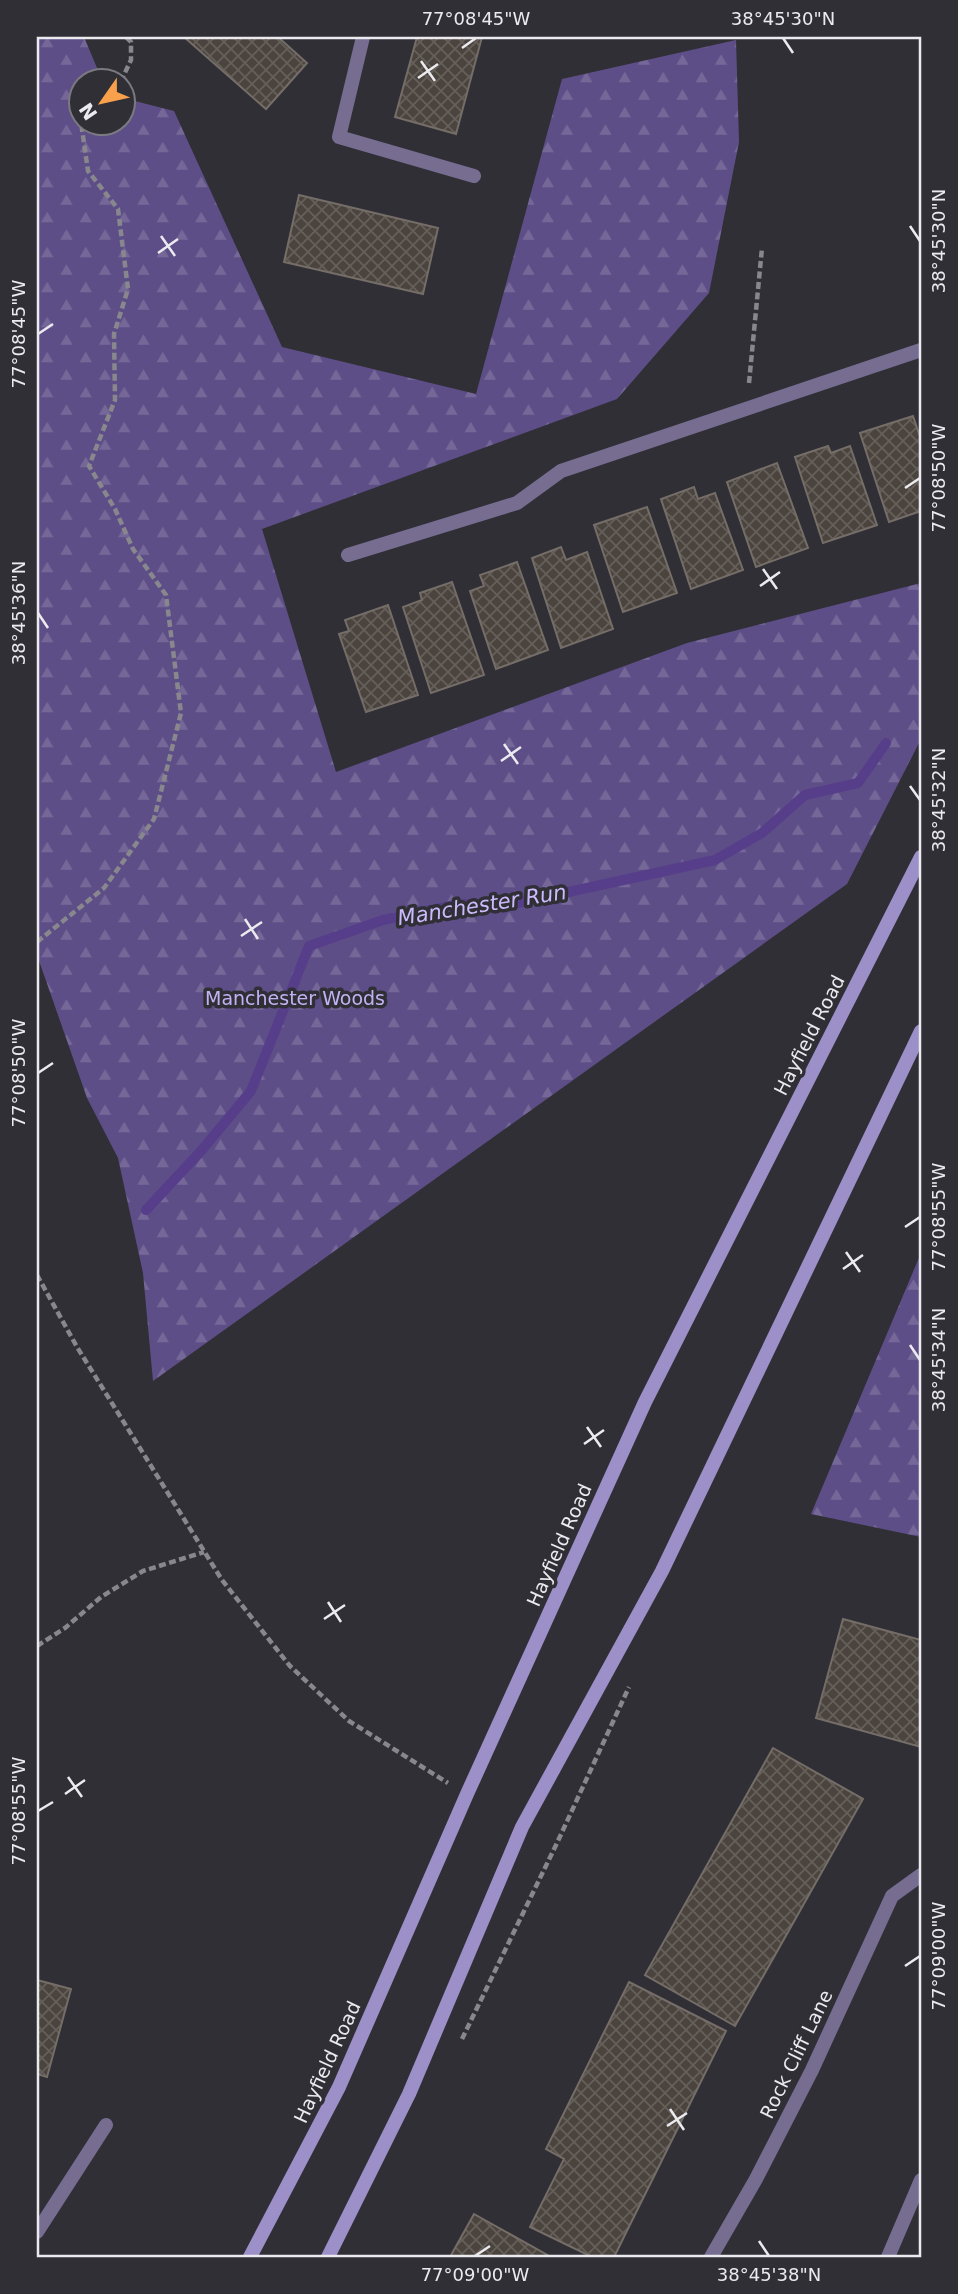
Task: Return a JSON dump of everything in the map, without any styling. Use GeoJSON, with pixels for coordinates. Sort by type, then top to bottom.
{"type":"FeatureCollection","features":[{"type":"Feature","properties":{"kind":"main road","name":"Hayfield Road"},"geometry":{"type":"LineString","coordinates":[[250,2257],[339,2087],[467,1794],[645,1402],[921,856]]}},
{"type":"Feature","properties":{"kind":"main road"},"geometry":{"type":"LineString","coordinates":[[328,2257],[408,2094],[522,1827],[662,1571],[921,1031]]}},
{"type":"Feature","properties":{"kind":"street"},"geometry":{"type":"LineString","coordinates":[[363,37],[340,137],[474,176]]}},
{"type":"Feature","properties":{"kind":"street"},"geometry":{"type":"LineString","coordinates":[[348,555],[517,503],[561,471],[921,350]]}},
{"type":"Feature","properties":{"kind":"street","name":"Rock Cliff Lane"},"geometry":{"type":"LineString","coordinates":[[710,2257],[756,2179],[812,2070],[892,1896],[921,1875]]}},
{"type":"Feature","properties":{"kind":"street"},"geometry":{"type":"LineString","coordinates":[[37,2232],[106,2125]]}},
{"type":"Feature","properties":{"kind":"street"},"geometry":{"type":"LineString","coordinates":[[888,2257],[921,2180]]}},
{"type":"Feature","properties":{"kind":"path"},"geometry":{"type":"LineString","coordinates":[[126,37],[131,43],[128,66]]}},
{"type":"Feature","properties":{"kind":"path"},"geometry":{"type":"LineString","coordinates":[[37,942],[104,888],[154,819],[181,713],[166,595],[133,550],[116,509],[89,466],[115,400],[114,334],[128,289],[118,209],[88,171],[83,136]]}},
{"type":"Feature","properties":{"kind":"path"},"geometry":{"type":"LineString","coordinates":[[746,409],[762,248]]}},
{"type":"Feature","properties":{"kind":"path"},"geometry":{"type":"LineString","coordinates":[[37,1275],[77,1347],[222,1580],[290,1666],[349,1721],[467,1794]]}},
{"type":"Feature","properties":{"kind":"path"},"geometry":{"type":"LineString","coordinates":[[37,1646],[65,1628],[101,1597],[143,1571],[204,1552]]}},
{"type":"Feature","properties":{"kind":"green space","name":"Manchester Woods"},"geometry":{"type":"Polygon","coordinates":[[[37,37],[84,37],[96,66],[66,66],[66,136],[136,136],[136,101],[174,111],[282,347],[476,394],[562,79],[736,40],[739,142],[709,293],[617,399],[262,529],[336,772],[687,643],[921,583],[921,739],[847,884],[153,1381],[143,1273],[118,1158],[87,1098],[37,955],[37,37]]]}},
{"type":"Feature","properties":{"kind":"green space"},"geometry":{"type":"Polygon","coordinates":[[[921,1253],[921,1537],[811,1514],[921,1253]]]}},
{"type":"Feature","properties":{"kind":"building"},"geometry":{"type":"Polygon","coordinates":[[[184,37],[278,37],[307,63],[266,109],[184,37]]]}},
{"type":"Feature","properties":{"kind":"building"},"geometry":{"type":"Polygon","coordinates":[[[417,37],[482,37],[456,134],[395,117],[417,37]]]}},
{"type":"Feature","properties":{"kind":"building"},"geometry":{"type":"Polygon","coordinates":[[[299,195],[438,228],[423,294],[284,262],[299,195]]]}},
{"type":"Feature","properties":{"kind":"building"},"geometry":{"type":"Polygon","coordinates":[[[913,416],[921,440],[921,511],[889,522],[860,433],[913,416]]]}},
{"type":"Feature","properties":{"kind":"building"},"geometry":{"type":"Polygon","coordinates":[[[828,446],[831,453],[850,446],[877,525],[823,543],[795,457],[828,446]]]}},
{"type":"Feature","properties":{"kind":"building"},"geometry":{"type":"Polygon","coordinates":[[[777,463],[808,548],[756,567],[727,482],[777,463]]]}},
{"type":"Feature","properties":{"kind":"building"},"geometry":{"type":"Polygon","coordinates":[[[694,487],[698,499],[715,493],[743,570],[691,589],[661,499],[694,487]]]}},
{"type":"Feature","properties":{"kind":"building"},"geometry":{"type":"Polygon","coordinates":[[[647,507],[677,593],[623,612],[594,525],[647,507]]]}},
{"type":"Feature","properties":{"kind":"building"},"geometry":{"type":"Polygon","coordinates":[[[561,547],[566,560],[587,552],[613,629],[561,648],[532,558],[561,547]]]}},
{"type":"Feature","properties":{"kind":"building"},"geometry":{"type":"Polygon","coordinates":[[[517,562],[548,650],[496,669],[470,591],[484,586],[480,575],[517,562]]]}},
{"type":"Feature","properties":{"kind":"building"},"geometry":{"type":"Polygon","coordinates":[[[452,582],[484,675],[431,693],[403,607],[422,600],[420,593],[452,582]]]}},
{"type":"Feature","properties":{"kind":"building"},"geometry":{"type":"Polygon","coordinates":[[[388,605],[418,695],[366,712],[339,634],[349,631],[345,620],[388,605]]]}},
{"type":"Feature","properties":{"kind":"building"},"geometry":{"type":"Polygon","coordinates":[[[843,1619],[921,1640],[921,1747],[816,1718],[843,1619]]]}},
{"type":"Feature","properties":{"kind":"building"},"geometry":{"type":"Polygon","coordinates":[[[773,1748],[863,1799],[735,2026],[645,1975],[773,1748]]]}},
{"type":"Feature","properties":{"kind":"building"},"geometry":{"type":"Polygon","coordinates":[[[37,1980],[71,1989],[47,2077],[37,2074],[37,1980]]]}},
{"type":"Feature","properties":{"kind":"building"},"geometry":{"type":"Polygon","coordinates":[[[629,1982],[726,2031],[614,2257],[592,2257],[530,2227],[564,2159],[546,2149],[629,1982]]]}},
{"type":"Feature","properties":{"kind":"building"},"geometry":{"type":"Polygon","coordinates":[[[474,2214],[551,2257],[450,2257],[474,2214]]]}},
{"type":"Feature","properties":{"kind":"waterway","name":"Manchester Run"},"geometry":{"type":"LineString","coordinates":[[146,1210],[201,1151],[251,1091],[309,946],[383,920],[460,904],[509,905],[715,860],[762,833],[805,795],[858,783],[886,743]]}}]}
